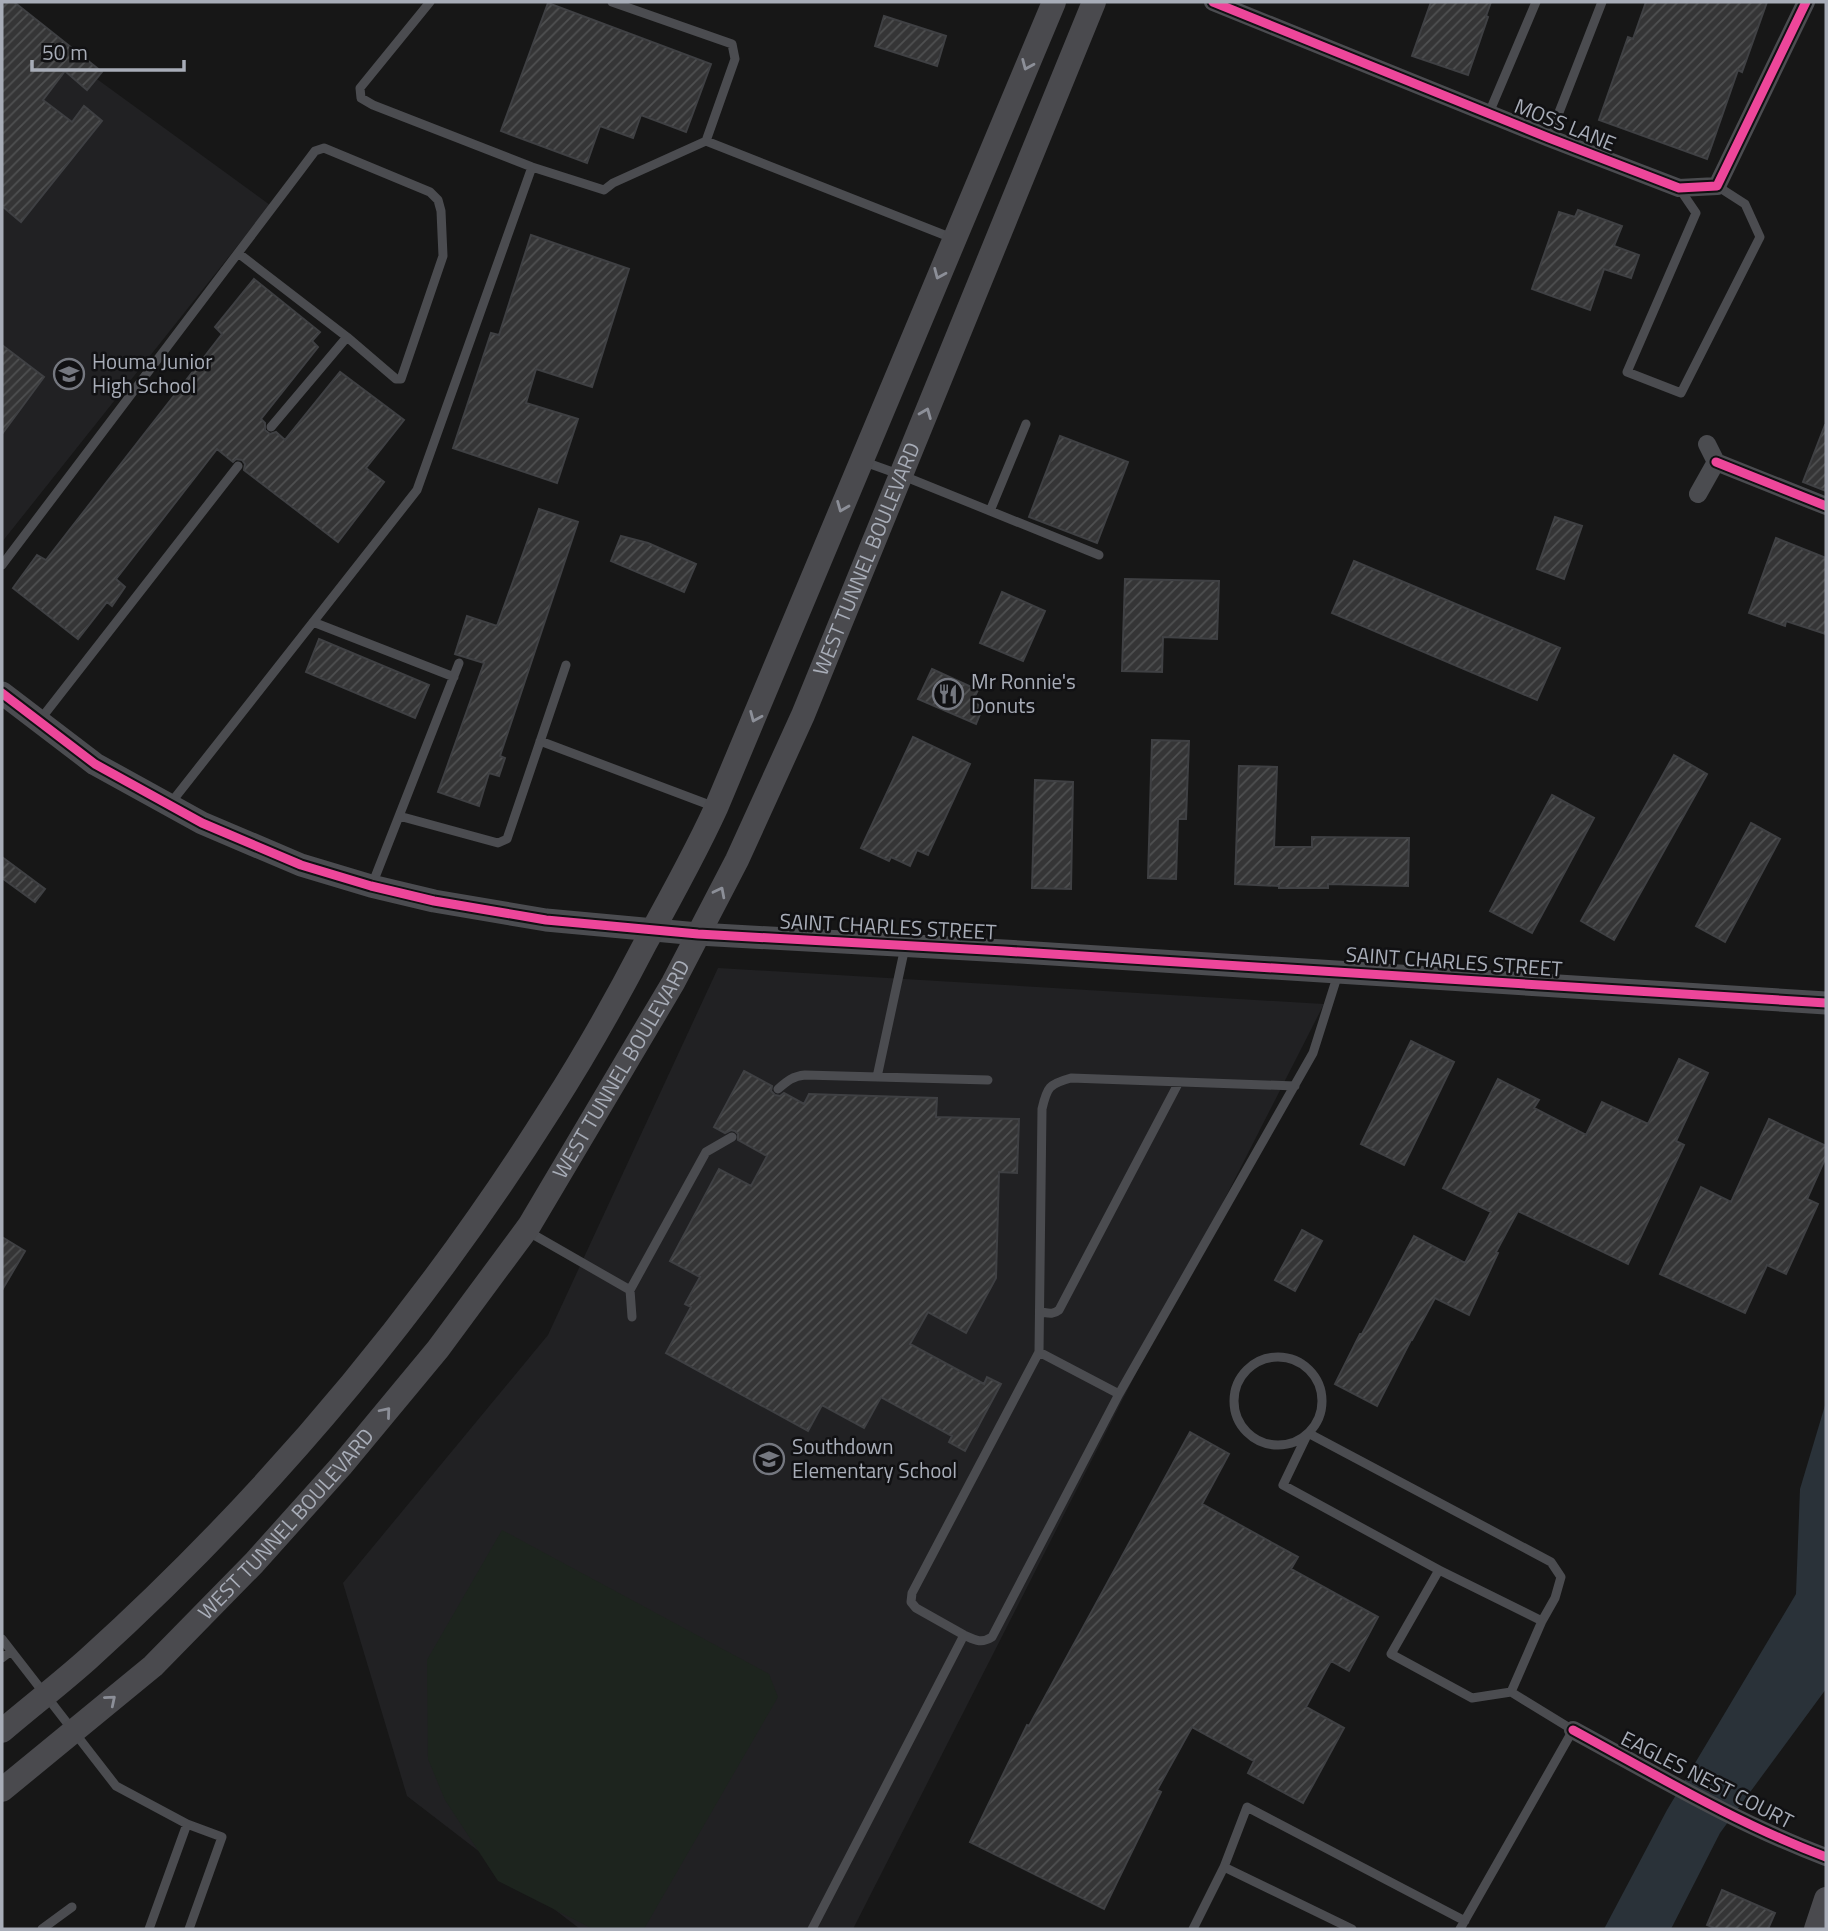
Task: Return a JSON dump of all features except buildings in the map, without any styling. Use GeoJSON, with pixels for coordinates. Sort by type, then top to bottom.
{"type":"FeatureCollection","features":[{"type":"Feature","properties":{"kind":"main road","name":"WEST TUNNEL BOULEVARD"},"geometry":{"type":"LineString","coordinates":[[2,1731],[87,1660],[180,1571],[282,1465],[390,1337],[487,1206],[552,1107],[616,999],[716,808],[1054,2]]}},
{"type":"Feature","properties":{"kind":"main road","name":"WEST TUNNEL BOULEVARD"},"geometry":{"type":"LineString","coordinates":[[2,1790],[153,1665],[254,1563],[341,1466],[438,1349],[526,1230],[673,983],[737,860],[803,715],[1094,2]]}},
{"type":"Feature","properties":{"kind":"main road"},"geometry":{"type":"LineString","coordinates":[[1816,1929],[1826,1899]]}},
{"type":"Feature","properties":{"kind":"street","name":"MOSS LANE"},"geometry":{"type":"LineString","coordinates":[[1213,2],[1679,188],[1717,186]]}},
{"type":"Feature","properties":{"kind":"street"},"geometry":{"type":"LineString","coordinates":[[1717,186],[1806,2]]}},
{"type":"Feature","properties":{"kind":"street"},"geometry":{"type":"LineString","coordinates":[[1707,444],[1716,462],[1826,506]]}},
{"type":"Feature","properties":{"kind":"street"},"geometry":{"type":"LineString","coordinates":[[1698,494],[1716,462]]}},
{"type":"Feature","properties":{"kind":"street","name":"SAINT CHARLES STREET"},"geometry":{"type":"LineString","coordinates":[[2,693],[95,764],[202,823],[300,865],[434,901],[547,920],[653,931],[1826,1003]]}},
{"type":"Feature","properties":{"kind":"street","name":"EAGLES NEST COURT"},"geometry":{"type":"LineString","coordinates":[[1573,1730],[1750,1825],[1826,1857]]}},
{"type":"Feature","properties":{"kind":"lane"},"geometry":{"type":"LineString","coordinates":[[430,2],[360,89],[361,98],[532,167],[604,190],[613,183],[706,141],[953,239]]}},
{"type":"Feature","properties":{"kind":"lane"},"geometry":{"type":"LineString","coordinates":[[612,2],[732,44],[735,59],[706,141]]}},
{"type":"Feature","properties":{"kind":"lane"},"geometry":{"type":"LineString","coordinates":[[1489,113],[1536,2]]}},
{"type":"Feature","properties":{"kind":"lane"},"geometry":{"type":"LineString","coordinates":[[1549,138],[1602,2]]}},
{"type":"Feature","properties":{"kind":"lane"},"geometry":{"type":"LineString","coordinates":[[2,565],[315,151],[324,148],[430,192],[438,200],[441,211],[443,256],[401,379],[396,379],[238,253]]}},
{"type":"Feature","properties":{"kind":"lane"},"geometry":{"type":"LineString","coordinates":[[169,805],[417,490],[532,167]]}},
{"type":"Feature","properties":{"kind":"lane"},"geometry":{"type":"LineString","coordinates":[[1679,188],[1696,213],[1627,372],[1681,393],[1760,237],[1745,204],[1717,186]]}},
{"type":"Feature","properties":{"kind":"lane"},"geometry":{"type":"LineString","coordinates":[[271,427],[346,337]]}},
{"type":"Feature","properties":{"kind":"lane"},"geometry":{"type":"LineString","coordinates":[[990,511],[1026,424]]}},
{"type":"Feature","properties":{"kind":"lane"},"geometry":{"type":"LineString","coordinates":[[860,461],[1099,555]]}},
{"type":"Feature","properties":{"kind":"lane"},"geometry":{"type":"LineString","coordinates":[[39,721],[238,466]]}},
{"type":"Feature","properties":{"kind":"lane"},"geometry":{"type":"LineString","coordinates":[[313,622],[454,677]]}},
{"type":"Feature","properties":{"kind":"lane"},"geometry":{"type":"LineString","coordinates":[[371,886],[459,663]]}},
{"type":"Feature","properties":{"kind":"lane"},"geometry":{"type":"LineString","coordinates":[[399,816],[498,843],[507,839],[566,665]]}},
{"type":"Feature","properties":{"kind":"lane"},"geometry":{"type":"LineString","coordinates":[[540,741],[716,808]]}},
{"type":"Feature","properties":{"kind":"lane"},"geometry":{"type":"LineString","coordinates":[[877,1077],[905,946]]}},
{"type":"Feature","properties":{"kind":"lane"},"geometry":{"type":"LineString","coordinates":[[1295,1086],[1071,1078],[1054,1083],[1046,1092],[1042,1109],[1039,1352],[912,1593],[911,1602],[916,1608],[978,1642],[992,1637],[1119,1394],[1295,1086],[1313,1053],[1338,972]]}},
{"type":"Feature","properties":{"kind":"lane"},"geometry":{"type":"LineString","coordinates":[[778,1089],[796,1076],[988,1080]]}},
{"type":"Feature","properties":{"kind":"lane"},"geometry":{"type":"LineString","coordinates":[[1041,1311],[1050,1314],[1059,1310],[1179,1082]]}},
{"type":"Feature","properties":{"kind":"lane"},"geometry":{"type":"LineString","coordinates":[[632,1317],[630,1290],[706,1152],[732,1137]]}},
{"type":"Feature","properties":{"kind":"lane"},"geometry":{"type":"LineString","coordinates":[[526,1230],[630,1290]]}},
{"type":"Feature","properties":{"kind":"lane"},"geometry":{"type":"LineString","coordinates":[[1039,1352],[1119,1394]]}},
{"type":"Feature","properties":{"kind":"lane"},"geometry":{"type":"LineString","coordinates":[[1308,1433],[1296,1441],[1269,1445],[1245,1431],[1237,1419],[1233,1405],[1239,1378],[1248,1367],[1261,1359],[1276,1356],[1291,1358],[1305,1365],[1315,1376],[1321,1391],[1322,1406],[1317,1421],[1308,1433],[1283,1485],[1439,1570],[1542,1621]]}},
{"type":"Feature","properties":{"kind":"lane"},"geometry":{"type":"LineString","coordinates":[[1308,1433],[1551,1562],[1561,1577],[1555,1598],[1511,1692]]}},
{"type":"Feature","properties":{"kind":"lane"},"geometry":{"type":"LineString","coordinates":[[1193,1929],[1224,1867],[1247,1807],[1462,1925],[1573,1730],[1511,1692],[1472,1698],[1391,1654],[1439,1570]]}},
{"type":"Feature","properties":{"kind":"lane"},"geometry":{"type":"LineString","coordinates":[[812,1929],[964,1635]]}},
{"type":"Feature","properties":{"kind":"lane"},"geometry":{"type":"LineString","coordinates":[[2,1639],[116,1786],[187,1824],[222,1837],[188,1929]]}},
{"type":"Feature","properties":{"kind":"lane"},"geometry":{"type":"LineString","coordinates":[[2,1658],[11,1651]]}},
{"type":"Feature","properties":{"kind":"lane"},"geometry":{"type":"LineString","coordinates":[[149,1929],[187,1824]]}},
{"type":"Feature","properties":{"kind":"lane"},"geometry":{"type":"LineString","coordinates":[[1224,1867],[1352,1929]]}},
{"type":"Feature","properties":{"kind":"lane"},"geometry":{"type":"LineString","coordinates":[[42,1929],[72,1907]]}},
{"type":"Feature","properties":{"kind":"shaded area","name":"Houma Junior High School"},"geometry":{"type":"Polygon","coordinates":[[[2,10],[270,205],[2,542],[2,10]]]}},
{"type":"Feature","properties":{"kind":"shaded area","name":"Southdown Elementary School"},"geometry":{"type":"Polygon","coordinates":[[[718,968],[1324,1004],[853,1929],[580,1929],[407,1796],[343,1583],[548,1335],[718,968]]]}},
{"type":"Feature","properties":{"kind":"shaded area"},"geometry":{"type":"Polygon","coordinates":[[[1826,1402],[1826,1689],[1720,1833],[1671,1929],[1604,1929],[1667,1810],[1796,1594],[1800,1489],[1826,1402]]]}},
{"type":"Feature","properties":{"kind":"shaded area"},"geometry":{"type":"Polygon","coordinates":[[[502,1530],[769,1674],[778,1697],[644,1929],[593,1929],[498,1881],[445,1800],[428,1759],[427,1660],[502,1530]]]}},
{"type":"Feature","properties":{"kind":"cycle path"},"geometry":{"type":"LineString","coordinates":[[1213,2],[1679,188],[1717,186],[1806,2]]}},
{"type":"Feature","properties":{"kind":"cycle path"},"geometry":{"type":"LineString","coordinates":[[1716,462],[1826,506]]}},
{"type":"Feature","properties":{"kind":"cycle path"},"geometry":{"type":"LineString","coordinates":[[2,693],[95,764],[202,823],[301,865],[434,901],[546,920],[698,934],[1826,1003]]}},
{"type":"Feature","properties":{"kind":"cycle path"},"geometry":{"type":"LineString","coordinates":[[1573,1730],[1729,1814],[1826,1857]]}},
{"type":"Feature","properties":{"kind":"place","name":"Houma Junior High School"},"geometry":{"type":"Point","coordinates":[69,374]}},
{"type":"Feature","properties":{"kind":"place","name":"Mr Ronnie's Donuts"},"geometry":{"type":"Point","coordinates":[948,694]}},
{"type":"Feature","properties":{"kind":"place","name":"Southdown Elementary School"},"geometry":{"type":"Point","coordinates":[769,1459]}}]}
